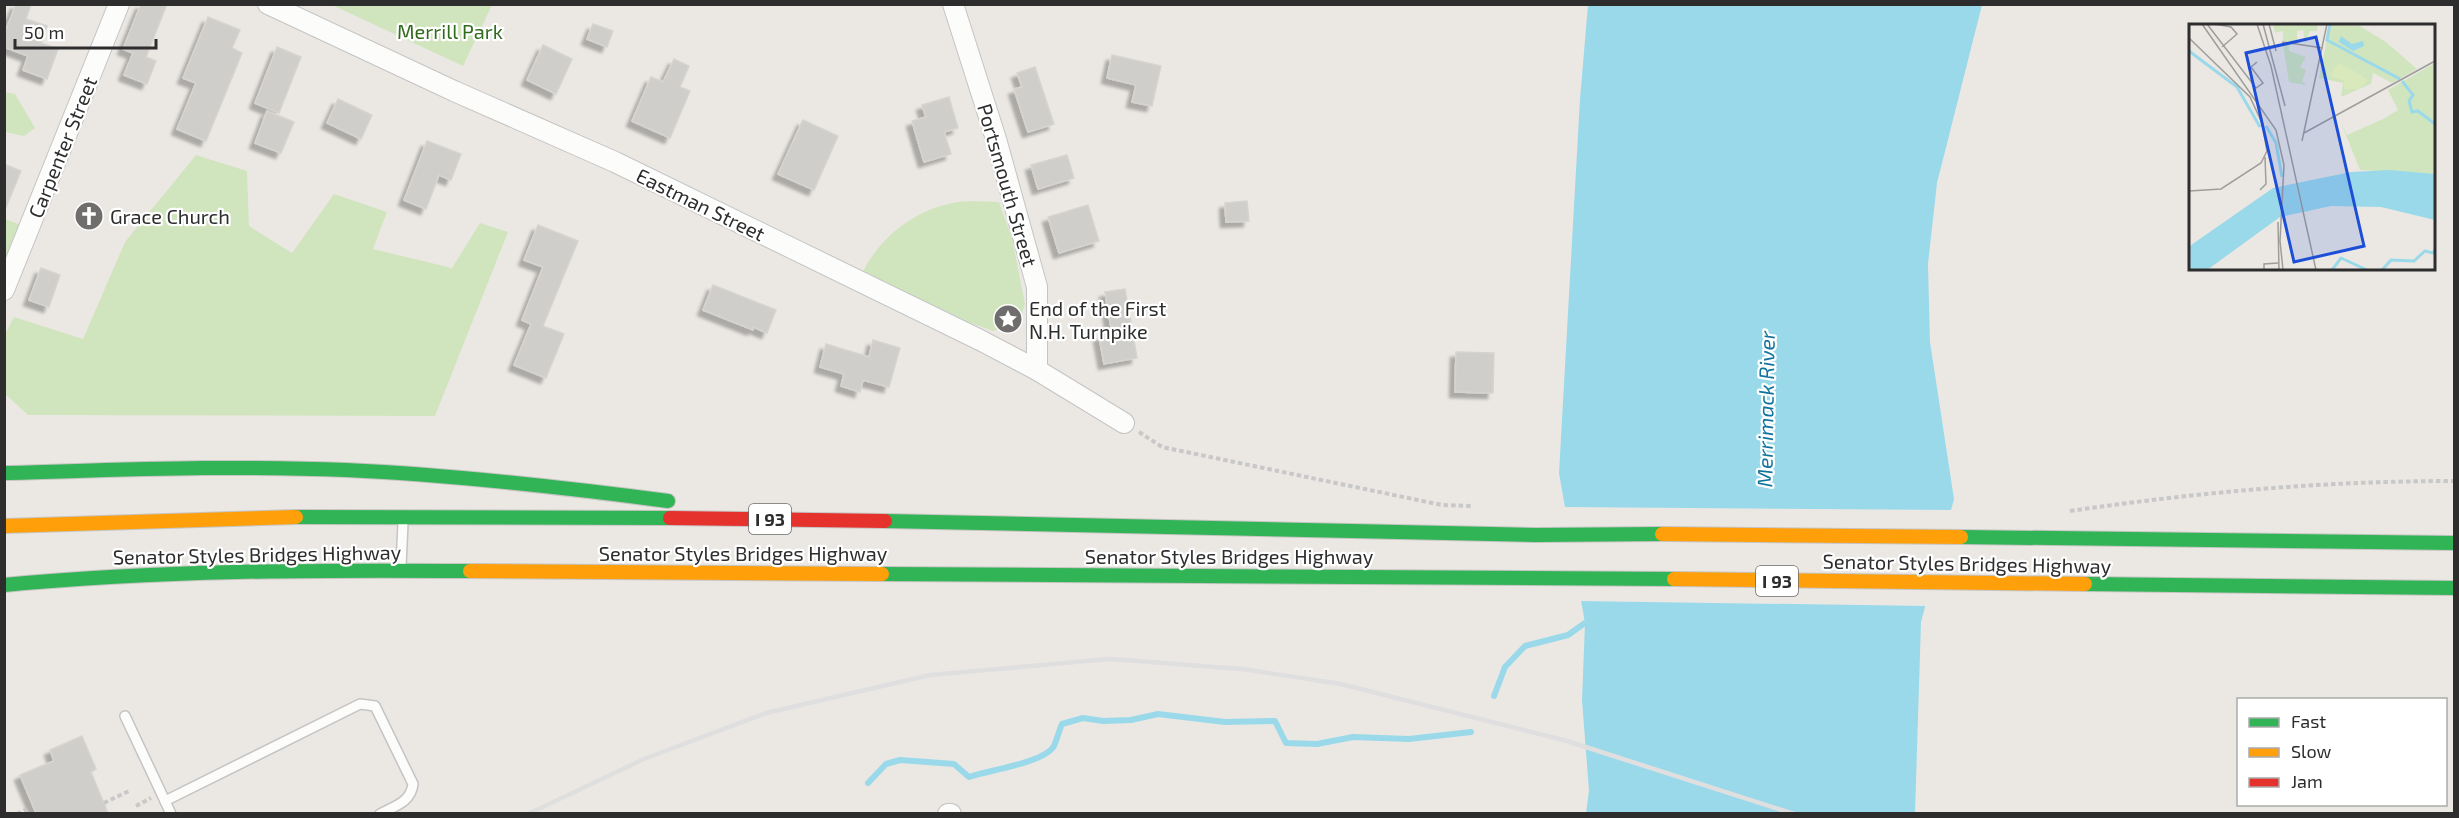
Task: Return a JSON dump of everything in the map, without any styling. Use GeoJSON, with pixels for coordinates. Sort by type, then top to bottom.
{"type":"FeatureCollection","features":[{"type":"Feature","properties":{"kind":"highway"},"geometry":{"type":"LineString","coordinates":[[4,473],[238,468],[393,472],[594,491],[800,519]]}},
{"type":"Feature","properties":{"kind":"highway","name":"I 93"},"geometry":{"type":"LineString","coordinates":[[4,526],[403,516],[800,519],[1536,535],[1699,534],[2454,543]]}},
{"type":"Feature","properties":{"kind":"highway","name":"Senator Styles Bridges Highway"},"geometry":{"type":"LineString","coordinates":[[4,585],[74,578],[207,572],[400,571],[1536,578],[2454,588]]}},
{"type":"Feature","properties":{"kind":"street","name":"Carpenter Street"},"geometry":{"type":"LineString","coordinates":[[4,290],[119,4]]}},
{"type":"Feature","properties":{"kind":"street","name":"Eastman Street"},"geometry":{"type":"LineString","coordinates":[[268,4],[454,91],[624,166],[1037,370],[1124,423]]}},
{"type":"Feature","properties":{"kind":"street","name":"Portsmouth Street"},"geometry":{"type":"LineString","coordinates":[[953,4],[996,139],[1037,286],[1037,370]]}},
{"type":"Feature","properties":{"kind":"lane"},"geometry":{"type":"LineString","coordinates":[[400,571],[403,516]]}},
{"type":"Feature","properties":{"kind":"lane"},"geometry":{"type":"LineString","coordinates":[[165,801],[360,704],[369,704],[375,706],[413,784],[412,792],[405,801],[380,813]]}},
{"type":"Feature","properties":{"kind":"lane"},"geometry":{"type":"LineString","coordinates":[[124,716],[171,813]]}},
{"type":"Feature","properties":{"kind":"path"},"geometry":{"type":"LineString","coordinates":[[1124,423],[1162,447],[1442,505],[1483,506]]}},
{"type":"Feature","properties":{"kind":"path"},"geometry":{"type":"LineString","coordinates":[[2066,512],[2257,488],[2382,481],[2454,482]]}},
{"type":"Feature","properties":{"kind":"path"},"geometry":{"type":"LineString","coordinates":[[104,803],[129,791]]}},
{"type":"Feature","properties":{"kind":"path"},"geometry":{"type":"LineString","coordinates":[[17,813],[25,810],[30,813]]}},
{"type":"Feature","properties":{"kind":"green space","name":"Merrill Park"},"geometry":{"type":"Polygon","coordinates":[[[492,4],[463,66],[332,5],[492,4]]]}},
{"type":"Feature","properties":{"kind":"green space"},"geometry":{"type":"Polygon","coordinates":[[[4,92],[15,94],[35,128],[24,136],[5,132],[4,92]]]}},
{"type":"Feature","properties":{"kind":"green space"},"geometry":{"type":"Polygon","coordinates":[[[196,155],[247,171],[249,226],[292,253],[334,194],[387,212],[373,249],[452,268],[480,223],[508,232],[435,416],[28,415],[5,394],[5,334],[14,317],[83,339],[125,242],[196,155]]]}},
{"type":"Feature","properties":{"kind":"green space"},"geometry":{"type":"Polygon","coordinates":[[[958,202],[999,202],[1012,238],[1025,304],[1021,317],[1007,327],[993,331],[968,322],[863,271],[889,236],[925,212],[958,202]]]}},
{"type":"Feature","properties":{"kind":"green space"},"geometry":{"type":"Polygon","coordinates":[[[5,219],[21,225],[5,259],[5,219]]]}},
{"type":"Feature","properties":{"kind":"water","name":"Merrimack River"},"geometry":{"type":"Polygon","coordinates":[[[1588,5],[1982,5],[1937,183],[1928,264],[1930,342],[1954,499],[1921,622],[1915,813],[1586,813],[1589,791],[1582,700],[1585,623],[1559,473],[1580,99],[1588,5]]]}},
{"type":"Feature","properties":{"kind":"pier"},"geometry":{"type":"Polygon","coordinates":[[[1562,507],[1954,510],[1928,606],[1578,601],[1562,507]]]}},
{"type":"Feature","properties":{"kind":"building"},"geometry":{"type":"Polygon","coordinates":[[[16,4],[31,4],[26,19],[47,26],[41,43],[58,49],[47,79],[23,70],[28,56],[4,47],[4,35],[16,4]]]}},
{"type":"Feature","properties":{"kind":"building"},"geometry":{"type":"Polygon","coordinates":[[[141,4],[167,4],[146,57],[156,61],[147,84],[124,75],[133,53],[123,49],[141,4]]]}},
{"type":"Feature","properties":{"kind":"building"},"geometry":{"type":"Polygon","coordinates":[[[208,17],[240,30],[232,48],[242,53],[206,141],[177,129],[196,83],[183,78],[208,17]]]}},
{"type":"Feature","properties":{"kind":"building"},"geometry":{"type":"Polygon","coordinates":[[[593,24],[613,31],[607,47],[587,39],[593,24]]]}},
{"type":"Feature","properties":{"kind":"building"},"geometry":{"type":"Polygon","coordinates":[[[543,45],[572,59],[556,94],[527,80],[543,45]]]}},
{"type":"Feature","properties":{"kind":"building"},"geometry":{"type":"Polygon","coordinates":[[[277,47],[301,57],[279,113],[255,103],[277,47]]]}},
{"type":"Feature","properties":{"kind":"building"},"geometry":{"type":"Polygon","coordinates":[[[1112,55],[1161,66],[1152,106],[1132,102],[1136,85],[1107,78],[1112,55]]]}},
{"type":"Feature","properties":{"kind":"building"},"geometry":{"type":"Polygon","coordinates":[[[674,59],[689,66],[680,87],[690,91],[670,138],[632,121],[651,77],[663,82],[674,59]]]}},
{"type":"Feature","properties":{"kind":"building"},"geometry":{"type":"Polygon","coordinates":[[[1035,67],[1054,124],[1028,132],[1014,89],[1022,87],[1017,73],[1035,67]]]}},
{"type":"Feature","properties":{"kind":"building"},"geometry":{"type":"Polygon","coordinates":[[[949,97],[958,128],[944,132],[951,154],[924,162],[912,121],[926,117],[922,105],[949,97]]]}},
{"type":"Feature","properties":{"kind":"building"},"geometry":{"type":"Polygon","coordinates":[[[338,99],[372,115],[361,139],[327,123],[338,99]]]}},
{"type":"Feature","properties":{"kind":"building"},"geometry":{"type":"Polygon","coordinates":[[[267,111],[294,122],[281,153],[255,143],[267,111]]]}},
{"type":"Feature","properties":{"kind":"building"},"geometry":{"type":"Polygon","coordinates":[[[803,120],[838,136],[814,190],[778,174],[803,120]]]}},
{"type":"Feature","properties":{"kind":"building"},"geometry":{"type":"Polygon","coordinates":[[[427,141],[461,154],[451,180],[439,175],[426,209],[404,200],[427,141]]]}},
{"type":"Feature","properties":{"kind":"building"},"geometry":{"type":"Polygon","coordinates":[[[1067,155],[1074,178],[1038,189],[1031,165],[1067,155]]]}},
{"type":"Feature","properties":{"kind":"building"},"geometry":{"type":"Polygon","coordinates":[[[4,164],[21,171],[5,210],[4,210],[4,164]]]}},
{"type":"Feature","properties":{"kind":"building"},"geometry":{"type":"Polygon","coordinates":[[[1247,201],[1249,221],[1226,222],[1225,203],[1247,201]]]}},
{"type":"Feature","properties":{"kind":"building"},"geometry":{"type":"Polygon","coordinates":[[[1088,205],[1099,241],[1059,253],[1048,217],[1088,205]]]}},
{"type":"Feature","properties":{"kind":"building"},"geometry":{"type":"Polygon","coordinates":[[[538,225],[578,241],[543,326],[564,334],[546,378],[514,365],[531,324],[522,320],[543,267],[524,260],[538,225]]]}},
{"type":"Feature","properties":{"kind":"building"},"geometry":{"type":"Polygon","coordinates":[[[41,268],[60,275],[49,307],[29,300],[41,268]]]}},
{"type":"Feature","properties":{"kind":"building"},"geometry":{"type":"Polygon","coordinates":[[[713,285],[776,310],[767,333],[753,327],[753,330],[703,310],[713,285]]]}},
{"type":"Feature","properties":{"kind":"building"},"geometry":{"type":"Polygon","coordinates":[[[1125,289],[1137,358],[1104,364],[1099,336],[1112,334],[1105,292],[1125,289]]]}},
{"type":"Feature","properties":{"kind":"building"},"geometry":{"type":"Polygon","coordinates":[[[873,340],[900,348],[889,387],[863,380],[860,392],[841,386],[844,374],[820,367],[826,344],[869,357],[873,340]]]}},
{"type":"Feature","properties":{"kind":"building"},"geometry":{"type":"Polygon","coordinates":[[[1456,352],[1494,353],[1493,393],[1455,392],[1456,352]]]}},
{"type":"Feature","properties":{"kind":"building"},"geometry":{"type":"Polygon","coordinates":[[[82,736],[96,769],[91,772],[108,813],[36,813],[20,775],[54,761],[50,750],[82,736]]]}},
{"type":"Feature","properties":{"kind":"waterway"},"geometry":{"type":"LineString","coordinates":[[1494,696],[1505,667],[1525,646],[1568,635],[1585,623],[1591,623]]}},
{"type":"Feature","properties":{"kind":"waterway"},"geometry":{"type":"LineString","coordinates":[[868,783],[886,764],[900,760],[954,764],[969,777],[1028,761],[1048,752],[1054,746],[1062,724],[1083,718],[1103,721],[1131,720],[1158,714],[1225,722],[1275,721],[1286,743],[1317,744],[1353,737],[1409,739],[1471,732]]}},
{"type":"Feature","properties":{"kind":"railway"},"geometry":{"type":"LineString","coordinates":[[528,814],[644,759],[766,713],[930,675],[1110,659],[1242,669],[1341,684],[1567,741],[1794,814]]}},
{"type":"Feature","properties":{"kind":"traffic: fast"},"geometry":{"type":"LineString","coordinates":[[4,473],[218,468],[346,470],[507,482],[668,501]]}},
{"type":"Feature","properties":{"kind":"traffic: fast"},"geometry":{"type":"LineString","coordinates":[[296,517],[670,518]]}},
{"type":"Feature","properties":{"kind":"traffic: fast"},"geometry":{"type":"LineString","coordinates":[[885,521],[1536,535],[1662,534]]}},
{"type":"Feature","properties":{"kind":"traffic: fast"},"geometry":{"type":"LineString","coordinates":[[1961,537],[2454,543]]}},
{"type":"Feature","properties":{"kind":"traffic: fast"},"geometry":{"type":"LineString","coordinates":[[4,585],[179,574],[295,571],[470,571]]}},
{"type":"Feature","properties":{"kind":"traffic: fast"},"geometry":{"type":"LineString","coordinates":[[882,574],[1674,579]]}},
{"type":"Feature","properties":{"kind":"traffic: fast"},"geometry":{"type":"LineString","coordinates":[[2085,584],[2454,588]]}},
{"type":"Feature","properties":{"kind":"traffic: slow"},"geometry":{"type":"LineString","coordinates":[[4,526],[296,517]]}},
{"type":"Feature","properties":{"kind":"traffic: slow"},"geometry":{"type":"LineString","coordinates":[[1662,534],[1961,537]]}},
{"type":"Feature","properties":{"kind":"traffic: slow"},"geometry":{"type":"LineString","coordinates":[[470,571],[882,574]]}},
{"type":"Feature","properties":{"kind":"traffic: slow"},"geometry":{"type":"LineString","coordinates":[[1674,579],[2085,584]]}},
{"type":"Feature","properties":{"kind":"traffic: jam"},"geometry":{"type":"LineString","coordinates":[[670,518],[885,521]]}},
{"type":"Feature","properties":{"kind":"place","name":"Grace Church"},"geometry":{"type":"Point","coordinates":[89,216]}},
{"type":"Feature","properties":{"kind":"place","name":"End of the First N.H. Turnpike"},"geometry":{"type":"Point","coordinates":[1008,319]}}]}
